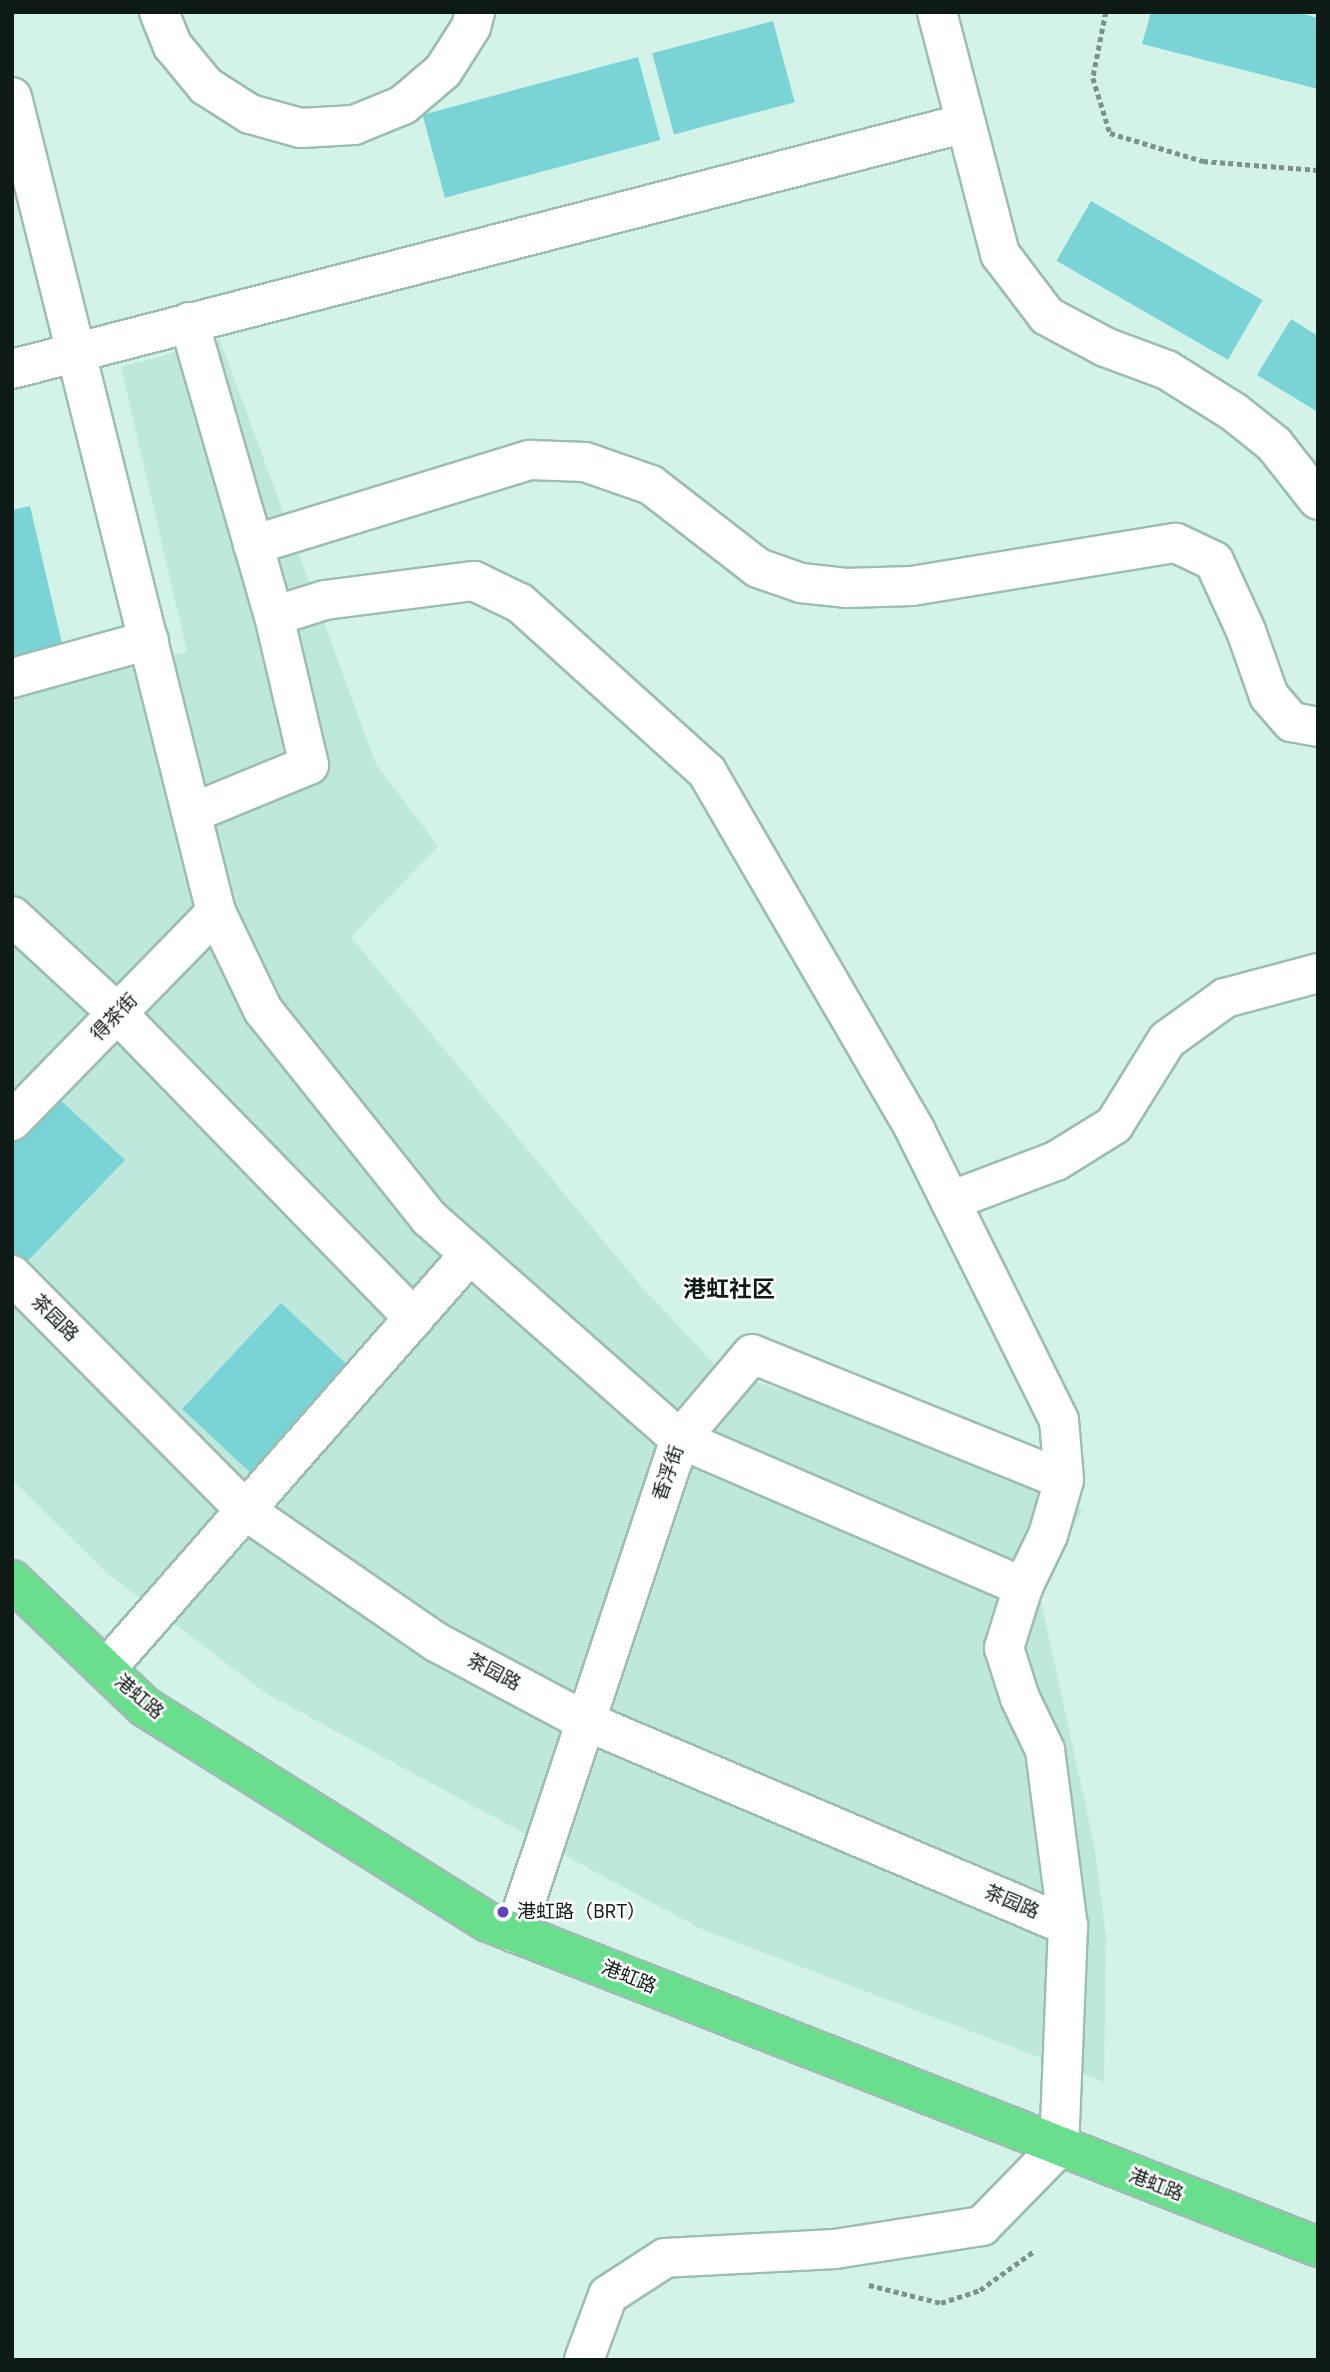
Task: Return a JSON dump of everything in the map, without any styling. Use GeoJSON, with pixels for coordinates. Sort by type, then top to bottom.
{"type":"FeatureCollection","features":[{"type":"Feature","properties":{"kind":"highway","name":"港虹路"},"geometry":{"type":"LineString","coordinates":[[12,1580],[145,1707],[488,1922],[1318,2248]]}},
{"type":"Feature","properties":{"kind":"street"},"geometry":{"type":"LineString","coordinates":[[159,12],[173,46],[205,86],[250,114],[301,128],[354,125],[403,105],[443,71],[471,27],[475,12]]}},
{"type":"Feature","properties":{"kind":"street"},"geometry":{"type":"LineString","coordinates":[[937,12],[1000,254],[1047,316],[1105,347],[1167,370],[1234,412],[1274,444],[1318,500]]}},
{"type":"Feature","properties":{"kind":"street"},"geometry":{"type":"LineString","coordinates":[[12,97],[216,912],[263,1010],[429,1218],[680,1438],[1023,1587]]}},
{"type":"Feature","properties":{"kind":"street"},"geometry":{"type":"LineString","coordinates":[[12,369],[966,123]]}},
{"type":"Feature","properties":{"kind":"street"},"geometry":{"type":"LineString","coordinates":[[189,322],[274,616],[309,765],[192,813]]}},
{"type":"Feature","properties":{"kind":"street"},"geometry":{"type":"LineString","coordinates":[[253,545],[530,460],[585,462],[651,485],[758,568],[801,583],[846,588],[912,586],[1176,543],[1213,561],[1247,631],[1269,696],[1292,722],[1318,727]]}},
{"type":"Feature","properties":{"kind":"street"},"geometry":{"type":"LineString","coordinates":[[274,616],[325,600],[474,581],[520,603],[707,772],[915,1130],[1059,1420],[1064,1480],[1048,1535],[1023,1587],[1004,1648],[1020,1698],[1045,1751],[1068,1926],[1059,2147],[982,2226],[835,2249],[665,2258],[608,2295],[584,2360]]}},
{"type":"Feature","properties":{"kind":"street"},"geometry":{"type":"LineString","coordinates":[[12,678],[149,640]]}},
{"type":"Feature","properties":{"kind":"street","name":"得茶街"},"geometry":{"type":"LineString","coordinates":[[12,1121],[216,912]]}},
{"type":"Feature","properties":{"kind":"street"},"geometry":{"type":"LineString","coordinates":[[12,916],[117,1013],[414,1318]]}},
{"type":"Feature","properties":{"kind":"street"},"geometry":{"type":"LineString","coordinates":[[950,1201],[1056,1161],[1114,1125],[1167,1040],[1225,998],[1318,973]]}},
{"type":"Feature","properties":{"kind":"street"},"geometry":{"type":"LineString","coordinates":[[106,1669],[470,1254]]}},
{"type":"Feature","properties":{"kind":"street","name":"茶园路"},"geometry":{"type":"LineString","coordinates":[[12,1275],[246,1511],[436,1642],[583,1720],[1068,1926]]}},
{"type":"Feature","properties":{"kind":"street","name":"香浮街"},"geometry":{"type":"LineString","coordinates":[[515,1933],[583,1720],[680,1438],[752,1354],[1064,1480]]}},
{"type":"Feature","properties":{"kind":"path"},"geometry":{"type":"LineString","coordinates":[[1106,12],[1093,78],[1110,134],[1203,161],[1318,170]]}},
{"type":"Feature","properties":{"kind":"path"},"geometry":{"type":"LineString","coordinates":[[856,2284],[883,2286],[912,2299],[941,2303],[980,2290],[1034,2251]]}},
{"type":"Feature","properties":{"kind":"shaded area"},"geometry":{"type":"Polygon","coordinates":[[[220,340],[376,764],[438,846],[351,937],[640,1285],[721,1371],[811,1399],[1083,1510],[1037,1583],[1094,1844],[1106,1936],[1104,2082],[699,1928],[267,1694],[107,1573],[12,1480],[12,698],[187,652],[121,367],[220,340]]]}},
{"type":"Feature","properties":{"kind":"building"},"geometry":{"type":"Polygon","coordinates":[[[1151,12],[1297,12],[1318,18],[1318,89],[1142,44],[1151,12]]]}},
{"type":"Feature","properties":{"kind":"building"},"geometry":{"type":"Polygon","coordinates":[[[773,21],[795,102],[674,134],[652,53],[773,21]]]}},
{"type":"Feature","properties":{"kind":"building"},"geometry":{"type":"Polygon","coordinates":[[[638,57],[660,140],[445,198],[423,115],[638,57]]]}},
{"type":"Feature","properties":{"kind":"building"},"geometry":{"type":"Polygon","coordinates":[[[1091,201],[1262,300],[1228,360],[1056,261],[1091,201]]]}},
{"type":"Feature","properties":{"kind":"building"},"geometry":{"type":"Polygon","coordinates":[[[1291,319],[1318,336],[1318,412],[1257,375],[1291,319]]]}},
{"type":"Feature","properties":{"kind":"building"},"geometry":{"type":"Polygon","coordinates":[[[30,506],[64,652],[12,664],[12,510],[30,506]]]}},
{"type":"Feature","properties":{"kind":"building"},"geometry":{"type":"Polygon","coordinates":[[[55,1095],[125,1160],[24,1265],[12,1254],[12,1139],[55,1095]]]}},
{"type":"Feature","properties":{"kind":"building"},"geometry":{"type":"Polygon","coordinates":[[[281,1303],[351,1368],[252,1475],[182,1409],[281,1303]]]}},
{"type":"Feature","properties":{"kind":"place","name":"港虹路（BRT）"},"geometry":{"type":"Point","coordinates":[503,1912]}},
{"type":"Feature","properties":{"kind":"district","name":"港虹社区"},"geometry":{"type":"Point","coordinates":[729,1289]}}]}
